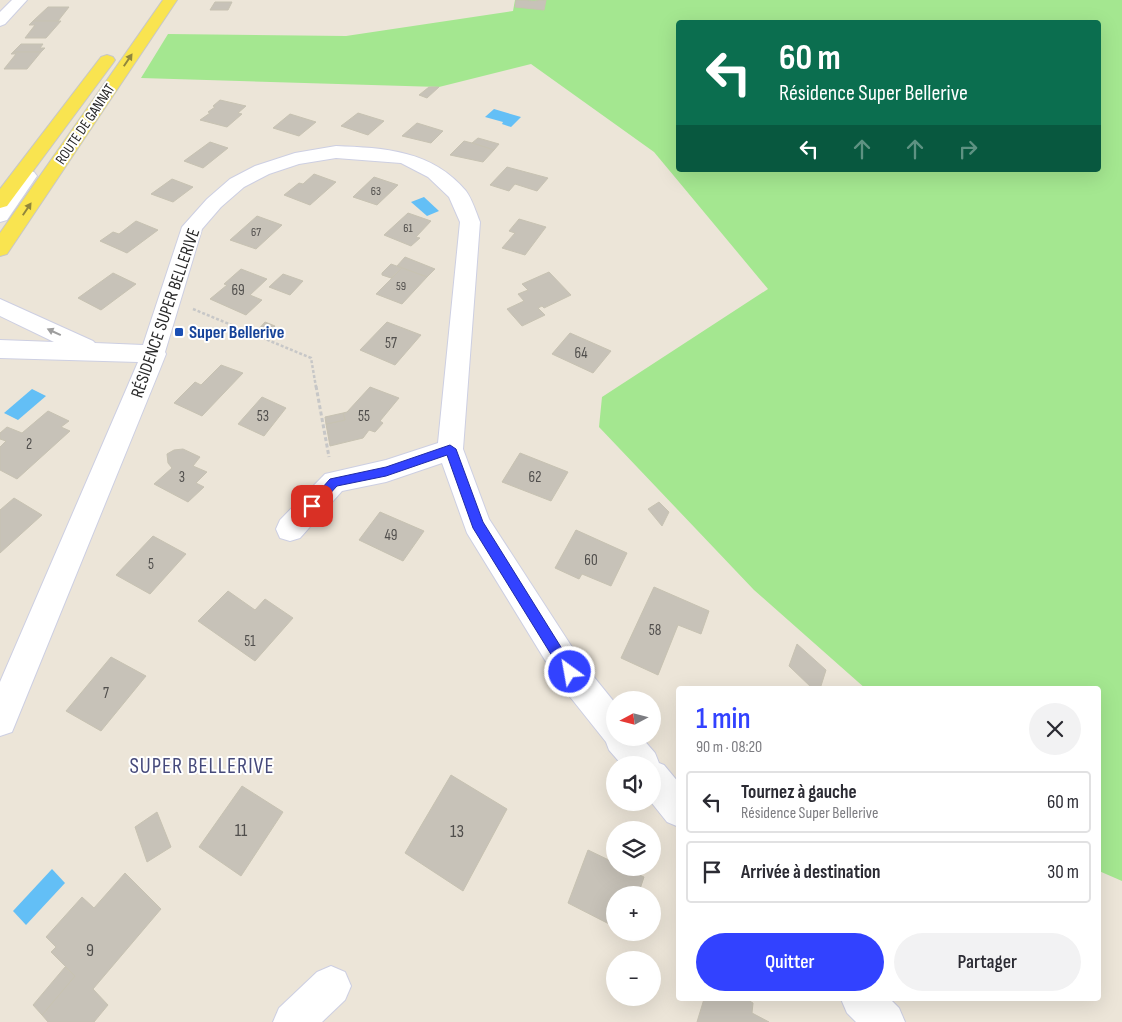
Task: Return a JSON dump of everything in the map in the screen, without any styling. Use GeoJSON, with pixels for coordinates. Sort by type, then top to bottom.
{"type":"FeatureCollection","features":[{"type":"Feature","properties":{"kind":"main road","name":"ROUTE DE GANNAT"},"geometry":{"type":"LineString","coordinates":[[0,202],[155,0]]}},
{"type":"Feature","properties":{"kind":"main road","name":"ROUTE DE GANNAT"},"geometry":{"type":"LineString","coordinates":[[0,249],[170,0]]}},
{"type":"Feature","properties":{"kind":"street"},"geometry":{"type":"LineString","coordinates":[[0,21],[20,0]]}},
{"type":"Feature","properties":{"kind":"street"},"geometry":{"type":"LineString","coordinates":[[0,216],[115,50]]}},
{"type":"Feature","properties":{"kind":"street","name":"RÉSIDENCE SUPER BELLERIVE"},"geometry":{"type":"LineString","coordinates":[[0,720],[154,354],[192,227],[214,203],[237,183],[262,170],[295,159],[336,152],[366,153],[406,158],[435,173],[458,194],[470,222],[450,449],[478,524],[570,672],[606,718]]}},
{"type":"Feature","properties":{"kind":"street"},"geometry":{"type":"LineString","coordinates":[[0,308],[98,352]]}},
{"type":"Feature","properties":{"kind":"street"},"geometry":{"type":"LineString","coordinates":[[0,349],[154,354]]}},
{"type":"Feature","properties":{"kind":"street"},"geometry":{"type":"LineString","coordinates":[[290,530],[334,482],[386,472],[450,449]]}},
{"type":"Feature","properties":{"kind":"street"},"geometry":{"type":"LineString","coordinates":[[628,746],[636,756]]}},
{"type":"Feature","properties":{"kind":"street"},"geometry":{"type":"LineString","coordinates":[[661,788],[676,806]]}},
{"type":"Feature","properties":{"kind":"street"},"geometry":{"type":"LineString","coordinates":[[293,1022],[331,986]]}},
{"type":"Feature","properties":{"kind":"street"},"geometry":{"type":"LineString","coordinates":[[863,1001],[885,1022]]}},
{"type":"Feature","properties":{"kind":"path"},"geometry":{"type":"LineString","coordinates":[[170,300],[311,358],[334,482]]}},
{"type":"Feature","properties":{"kind":"green space"},"geometry":{"type":"Polygon","coordinates":[[[515,0],[1122,0],[1122,881],[1101,872],[1101,686],[863,686],[754,590],[599,427],[602,397],[768,289],[654,152],[531,64],[439,87],[141,78],[168,34],[346,36],[513,11],[515,0]]]}},
{"type":"Feature","properties":{"kind":"water"},"geometry":{"type":"Polygon","coordinates":[[[494,109],[521,117],[511,127],[502,124],[503,122],[485,117],[494,109]]]}},
{"type":"Feature","properties":{"kind":"water"},"geometry":{"type":"Polygon","coordinates":[[[424,197],[439,211],[427,216],[411,202],[424,197]]]}},
{"type":"Feature","properties":{"kind":"water"},"geometry":{"type":"Polygon","coordinates":[[[32,389],[46,396],[18,420],[4,413],[32,389]]]}},
{"type":"Feature","properties":{"kind":"water"},"geometry":{"type":"Polygon","coordinates":[[[52,869],[65,883],[26,925],[13,911],[52,869]]]}},
{"type":"Feature","properties":{"kind":"building"},"geometry":{"type":"Polygon","coordinates":[[[516,0],[546,0],[544,10],[515,7],[516,0]]]}},
{"type":"Feature","properties":{"kind":"building"},"geometry":{"type":"Polygon","coordinates":[[[215,2],[232,2],[228,10],[210,10],[215,2]]]}},
{"type":"Feature","properties":{"kind":"building"},"geometry":{"type":"Polygon","coordinates":[[[48,7],[69,7],[58,21],[33,21],[48,7]]]}},
{"type":"Feature","properties":{"kind":"building"},"geometry":{"type":"Polygon","coordinates":[[[33,21],[61,21],[46,38],[25,38],[35,25],[29,25],[33,21]]]}},
{"type":"Feature","properties":{"kind":"building"},"geometry":{"type":"Polygon","coordinates":[[[21,44],[43,44],[40,48],[45,48],[41,52],[13,52],[21,44]]]}},
{"type":"Feature","properties":{"kind":"building"},"geometry":{"type":"Polygon","coordinates":[[[13,52],[41,52],[27,69],[4,69],[16,54],[11,54],[13,52]]]}},
{"type":"Feature","properties":{"kind":"building"},"geometry":{"type":"Polygon","coordinates":[[[429,87],[439,87],[427,98],[419,95],[429,87]]]}},
{"type":"Feature","properties":{"kind":"building"},"geometry":{"type":"Polygon","coordinates":[[[220,100],[246,106],[238,113],[242,114],[227,127],[200,120],[210,113],[208,112],[220,100]]]}},
{"type":"Feature","properties":{"kind":"building"},"geometry":{"type":"Polygon","coordinates":[[[358,113],[384,121],[368,135],[341,126],[358,113]]]}},
{"type":"Feature","properties":{"kind":"building"},"geometry":{"type":"Polygon","coordinates":[[[290,114],[316,122],[299,136],[273,128],[290,114]]]}},
{"type":"Feature","properties":{"kind":"building"},"geometry":{"type":"Polygon","coordinates":[[[417,123],[443,131],[431,143],[402,136],[417,123]]]}},
{"type":"Feature","properties":{"kind":"building"},"geometry":{"type":"Polygon","coordinates":[[[478,138],[499,144],[494,150],[472,143],[478,138]]]}},
{"type":"Feature","properties":{"kind":"building"},"geometry":{"type":"Polygon","coordinates":[[[464,141],[494,150],[483,162],[450,155],[464,141]]]}},
{"type":"Feature","properties":{"kind":"building"},"geometry":{"type":"Polygon","coordinates":[[[210,142],[228,148],[203,168],[184,161],[210,142]]]}},
{"type":"Feature","properties":{"kind":"building"},"geometry":{"type":"Polygon","coordinates":[[[507,167],[548,178],[537,191],[515,184],[509,191],[490,185],[507,167]]]}},
{"type":"Feature","properties":{"kind":"building"},"geometry":{"type":"Polygon","coordinates":[[[314,174],[336,182],[310,205],[284,195],[299,183],[303,184],[314,174]]]}},
{"type":"Feature","properties":{"kind":"building"},"geometry":{"type":"Polygon","coordinates":[[[374,177],[398,185],[377,205],[353,197],[374,177]]]}},
{"type":"Feature","properties":{"kind":"building"},"geometry":{"type":"Polygon","coordinates":[[[172,179],[193,187],[173,202],[151,194],[172,179]]]}},
{"type":"Feature","properties":{"kind":"building"},"geometry":{"type":"Polygon","coordinates":[[[408,213],[431,221],[416,237],[420,238],[411,246],[384,235],[408,213]]]}},
{"type":"Feature","properties":{"kind":"building"},"geometry":{"type":"Polygon","coordinates":[[[257,216],[282,225],[256,249],[230,240],[257,216]]]}},
{"type":"Feature","properties":{"kind":"building"},"geometry":{"type":"Polygon","coordinates":[[[519,219],[546,227],[525,255],[502,248],[515,233],[509,231],[519,219]]]}},
{"type":"Feature","properties":{"kind":"building"},"geometry":{"type":"Polygon","coordinates":[[[136,221],[158,230],[127,253],[100,241],[113,232],[119,234],[136,221]]]}},
{"type":"Feature","properties":{"kind":"building"},"geometry":{"type":"Polygon","coordinates":[[[405,257],[435,269],[427,277],[397,266],[405,257]]]}},
{"type":"Feature","properties":{"kind":"building"},"geometry":{"type":"Polygon","coordinates":[[[391,264],[402,268],[391,278],[382,275],[382,273],[391,264]]]}},
{"type":"Feature","properties":{"kind":"building"},"geometry":{"type":"Polygon","coordinates":[[[402,268],[427,277],[402,304],[376,294],[402,268]]]}},
{"type":"Feature","properties":{"kind":"building"},"geometry":{"type":"Polygon","coordinates":[[[241,269],[267,279],[250,295],[262,300],[246,315],[210,299],[227,285],[224,284],[241,269]]]}},
{"type":"Feature","properties":{"kind":"building"},"geometry":{"type":"Polygon","coordinates":[[[549,272],[571,295],[544,308],[542,306],[538,308],[545,315],[522,326],[507,309],[524,301],[518,294],[528,290],[522,284],[549,272]]]}},
{"type":"Feature","properties":{"kind":"building"},"geometry":{"type":"Polygon","coordinates":[[[113,273],[136,284],[101,310],[78,298],[113,273]]]}},
{"type":"Feature","properties":{"kind":"building"},"geometry":{"type":"Polygon","coordinates":[[[283,274],[303,281],[290,295],[269,287],[283,274]]]}},
{"type":"Feature","properties":{"kind":"building"},"geometry":{"type":"Polygon","coordinates":[[[265,322],[275,326],[267,335],[256,332],[265,322]]]}},
{"type":"Feature","properties":{"kind":"building"},"geometry":{"type":"Polygon","coordinates":[[[387,322],[421,335],[395,365],[360,350],[387,322]]]}},
{"type":"Feature","properties":{"kind":"building"},"geometry":{"type":"Polygon","coordinates":[[[570,333],[611,351],[593,373],[552,354],[570,333]]]}},
{"type":"Feature","properties":{"kind":"building"},"geometry":{"type":"Polygon","coordinates":[[[221,365],[243,373],[202,416],[174,403],[195,382],[201,385],[221,365]]]}},
{"type":"Feature","properties":{"kind":"building"},"geometry":{"type":"Polygon","coordinates":[[[370,387],[399,398],[380,421],[383,423],[375,432],[369,430],[363,438],[330,446],[326,424],[345,420],[343,413],[347,412],[370,387]]]}},
{"type":"Feature","properties":{"kind":"building"},"geometry":{"type":"Polygon","coordinates":[[[262,397],[286,408],[264,436],[238,424],[262,397]]]}},
{"type":"Feature","properties":{"kind":"building"},"geometry":{"type":"Polygon","coordinates":[[[48,411],[69,421],[61,427],[70,431],[17,479],[0,470],[0,447],[6,441],[0,439],[0,433],[7,427],[22,433],[48,411]]]}},
{"type":"Feature","properties":{"kind":"building"},"geometry":{"type":"Polygon","coordinates":[[[343,413],[345,420],[326,424],[325,417],[343,413]]]}},
{"type":"Feature","properties":{"kind":"building"},"geometry":{"type":"Polygon","coordinates":[[[183,449],[200,457],[193,466],[207,472],[196,483],[204,487],[188,502],[154,484],[172,468],[168,463],[167,454],[174,450],[183,449]]]}},
{"type":"Feature","properties":{"kind":"building"},"geometry":{"type":"Polygon","coordinates":[[[520,453],[568,472],[551,501],[502,482],[520,453]]]}},
{"type":"Feature","properties":{"kind":"building"},"geometry":{"type":"Polygon","coordinates":[[[14,498],[42,515],[0,553],[0,510],[14,498]]]}},
{"type":"Feature","properties":{"kind":"building"},"geometry":{"type":"Polygon","coordinates":[[[659,502],[669,512],[662,526],[648,509],[659,502]]]}},
{"type":"Feature","properties":{"kind":"building"},"geometry":{"type":"Polygon","coordinates":[[[380,512],[424,531],[403,561],[359,540],[380,512]]]}},
{"type":"Feature","properties":{"kind":"building"},"geometry":{"type":"Polygon","coordinates":[[[576,530],[627,553],[611,586],[582,574],[579,579],[555,568],[576,530]]]}},
{"type":"Feature","properties":{"kind":"building"},"geometry":{"type":"Polygon","coordinates":[[[153,536],[186,554],[150,594],[116,575],[153,536]]]}},
{"type":"Feature","properties":{"kind":"building"},"geometry":{"type":"Polygon","coordinates":[[[654,587],[709,611],[701,634],[678,625],[658,675],[621,658],[654,587]]]}},
{"type":"Feature","properties":{"kind":"building"},"geometry":{"type":"Polygon","coordinates":[[[228,591],[255,610],[265,599],[293,618],[255,661],[198,621],[228,591]]]}},
{"type":"Feature","properties":{"kind":"building"},"geometry":{"type":"Polygon","coordinates":[[[797,644],[826,670],[821,686],[810,686],[789,666],[797,644]]]}},
{"type":"Feature","properties":{"kind":"building"},"geometry":{"type":"Polygon","coordinates":[[[111,657],[146,676],[101,731],[66,711],[111,657]]]}},
{"type":"Feature","properties":{"kind":"building"},"geometry":{"type":"Polygon","coordinates":[[[451,775],[507,809],[463,891],[405,853],[451,775]]]}},
{"type":"Feature","properties":{"kind":"building"},"geometry":{"type":"Polygon","coordinates":[[[242,786],[283,812],[241,876],[199,847],[242,786]]]}},
{"type":"Feature","properties":{"kind":"building"},"geometry":{"type":"Polygon","coordinates":[[[157,812],[171,847],[147,862],[135,827],[157,812]]]}},
{"type":"Feature","properties":{"kind":"building"},"geometry":{"type":"Polygon","coordinates":[[[588,850],[606,859],[606,876],[644,877],[641,886],[606,886],[606,922],[568,903],[588,850]]]}},
{"type":"Feature","properties":{"kind":"building"},"geometry":{"type":"Polygon","coordinates":[[[125,873],[161,909],[93,989],[108,1005],[94,1022],[48,1022],[42,1015],[75,976],[51,952],[56,947],[46,937],[82,897],[94,908],[125,873]]]}},
{"type":"Feature","properties":{"kind":"building"},"geometry":{"type":"Polygon","coordinates":[[[65,967],[75,976],[42,1015],[33,1005],[65,967]]]}},
{"type":"Feature","properties":{"kind":"building"},"geometry":{"type":"Polygon","coordinates":[[[703,1001],[750,1001],[753,1003],[752,1013],[769,1022],[697,1022],[703,1001]]]}},
{"type":"Feature","properties":{"kind":"place","name":"Super Bellerive"},"geometry":{"type":"Point","coordinates":[179,332]}},
{"type":"Feature","properties":{"kind":"district","name":"SUPER BELLERIVE"},"geometry":{"type":"Point","coordinates":[202,765]}},
{"type":"Feature","properties":{"kind":"route"},"geometry":{"type":"LineString","coordinates":[[312,506],[334,482],[386,472],[450,449],[478,524],[570,672]]}}]}
